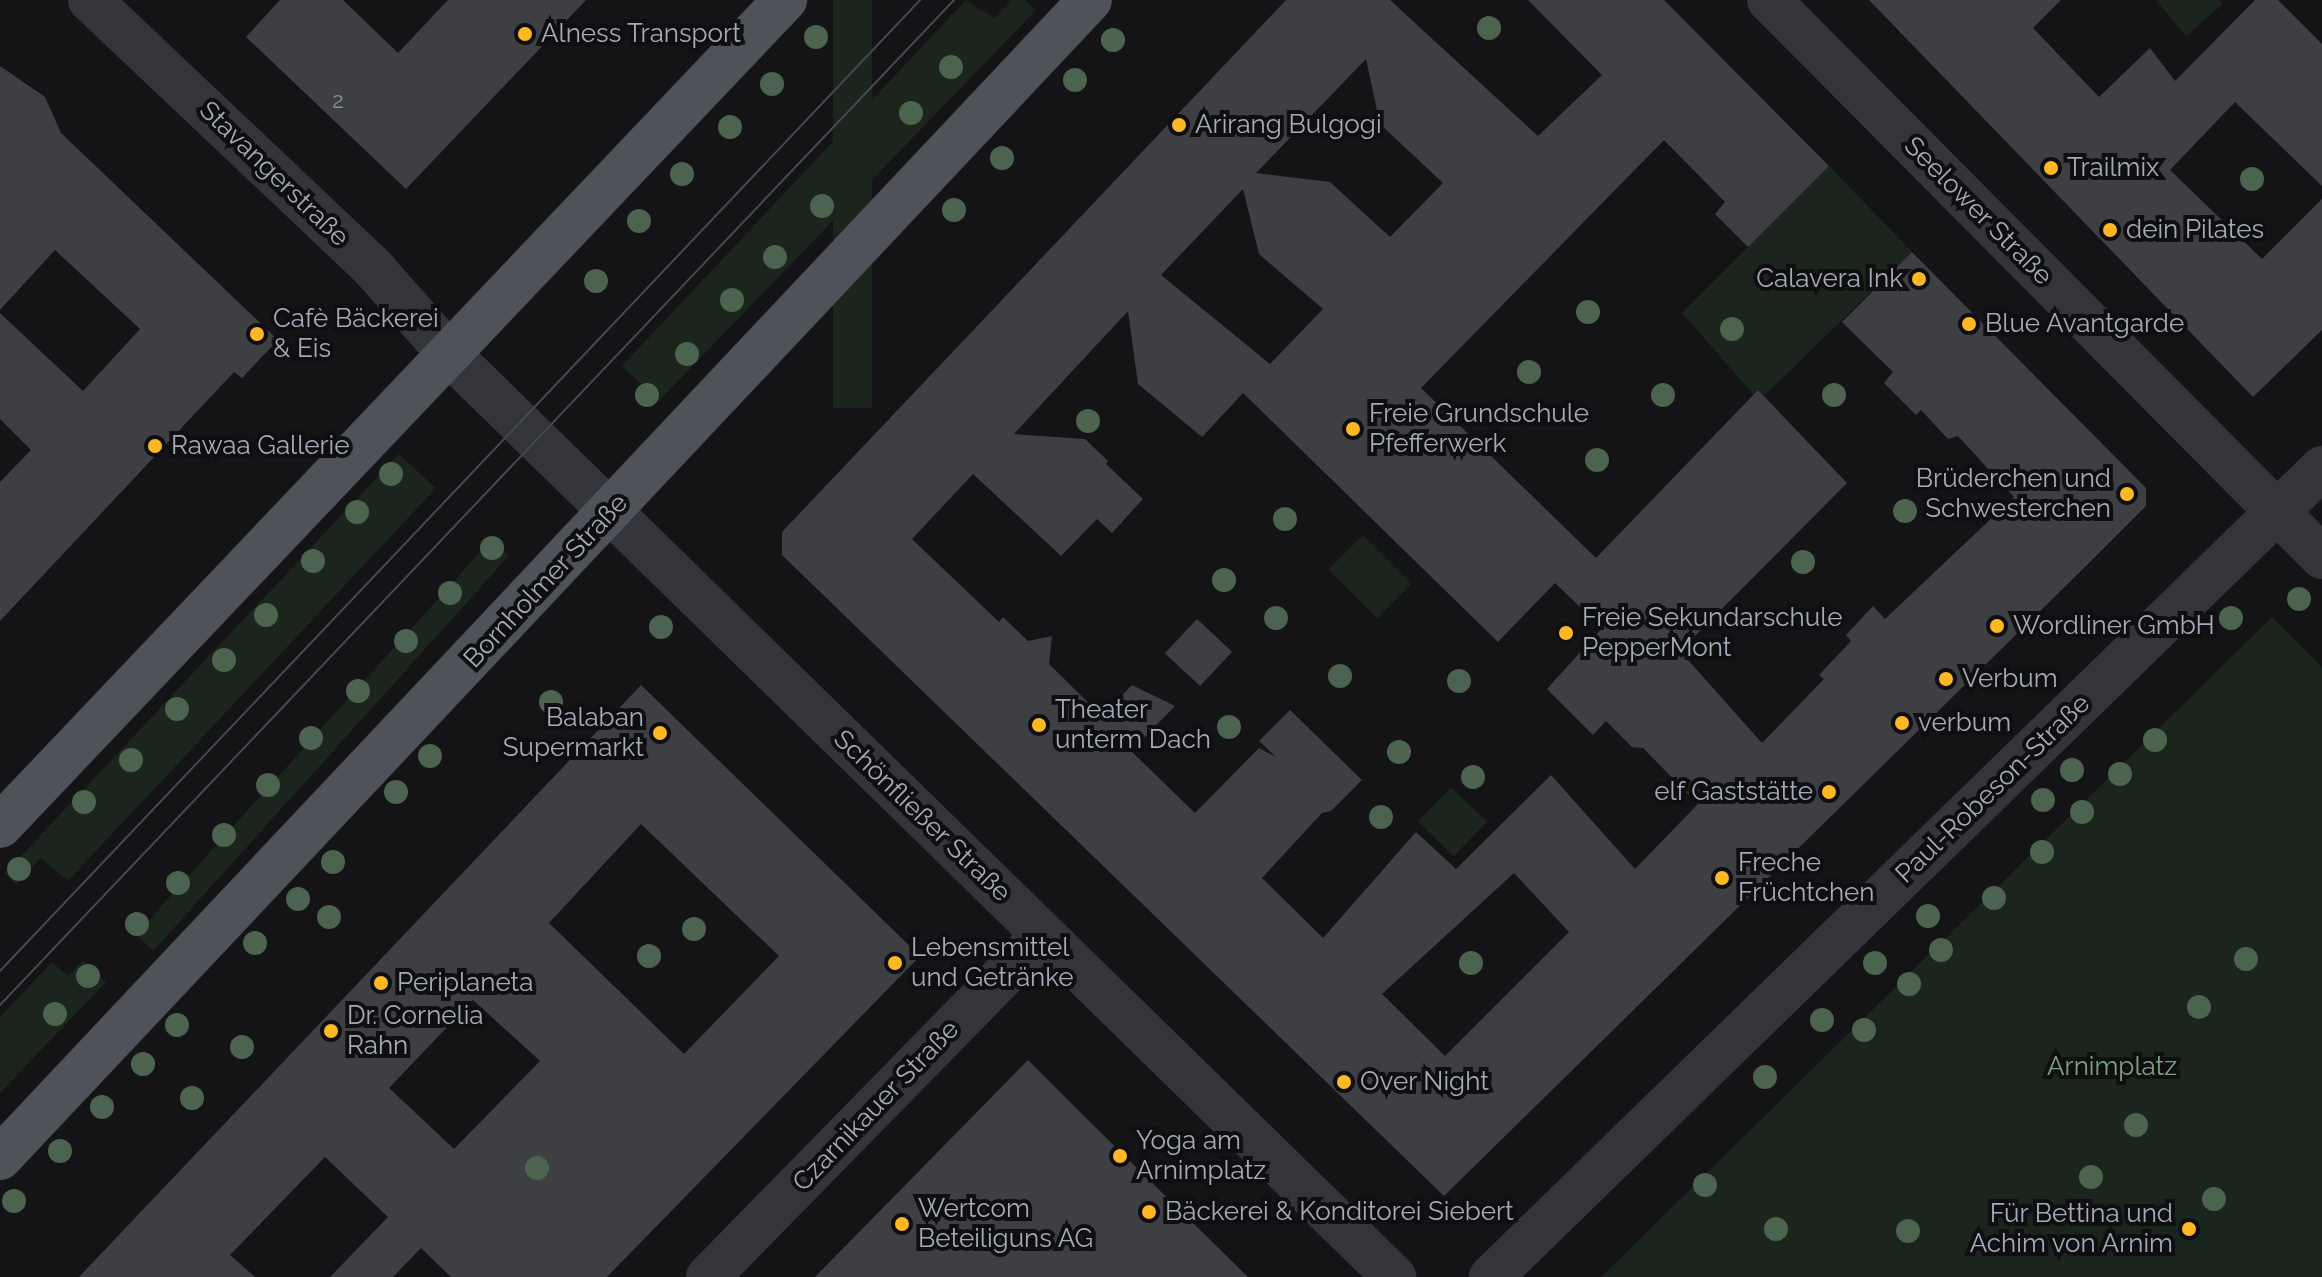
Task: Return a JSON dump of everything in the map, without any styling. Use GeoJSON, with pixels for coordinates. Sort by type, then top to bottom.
{"type":"FeatureCollection","features":[{"type":"Feature","properties":{"kind":"main road"},"geometry":{"type":"LineString","coordinates":[[7,807],[450,355],[785,0]]}},
{"type":"Feature","properties":{"kind":"main road","name":"Bornholmer Straße"},"geometry":{"type":"LineString","coordinates":[[0,1158],[1090,0]]}},
{"type":"Feature","properties":{"kind":"street","name":"Stavangerstraße"},"geometry":{"type":"LineString","coordinates":[[90,0],[374,269],[450,355]]}},
{"type":"Feature","properties":{"kind":"street","name":"Seelower Straße"},"geometry":{"type":"LineString","coordinates":[[1769,0],[2322,557]]}},
{"type":"Feature","properties":{"kind":"street","name":"Schönfließer Straße"},"geometry":{"type":"LineString","coordinates":[[450,355],[1394,1277]]}},
{"type":"Feature","properties":{"kind":"street","name":"Paul-Robeson-Straße"},"geometry":{"type":"LineString","coordinates":[[1491,1277],[2322,468]]}},
{"type":"Feature","properties":{"kind":"street","name":"Czarnikauer Straße"},"geometry":{"type":"LineString","coordinates":[[708,1277],[1043,935]]}},
{"type":"Feature","properties":{"kind":"green space"},"geometry":{"type":"Polygon","coordinates":[[[833,0],[872,0],[872,408],[833,408],[833,0]]]}},
{"type":"Feature","properties":{"kind":"green space"},"geometry":{"type":"Polygon","coordinates":[[[966,0],[994,18],[1012,0],[1025,0],[1036,10],[659,401],[622,366],[966,0]]]}},
{"type":"Feature","properties":{"kind":"green space"},"geometry":{"type":"Polygon","coordinates":[[[2156,0],[2220,0],[2223,4],[2186,36],[2156,0]]]}},
{"type":"Feature","properties":{"kind":"green space"},"geometry":{"type":"Polygon","coordinates":[[[1829,166],[1912,252],[1764,396],[1759,390],[1754,395],[1682,313],[1829,166]]]}},
{"type":"Feature","properties":{"kind":"green space"},"geometry":{"type":"Polygon","coordinates":[[[399,454],[436,488],[68,881],[41,858],[16,884],[5,873],[399,454]]]}},
{"type":"Feature","properties":{"kind":"green space"},"geometry":{"type":"Polygon","coordinates":[[[1363,535],[1412,584],[1377,618],[1328,570],[1363,535]]]}},
{"type":"Feature","properties":{"kind":"green space"},"geometry":{"type":"Polygon","coordinates":[[[491,540],[509,556],[154,951],[136,935],[491,540]]]}},
{"type":"Feature","properties":{"kind":"green space","name":"Arnimplatz"},"geometry":{"type":"Polygon","coordinates":[[[2272,617],[2322,667],[2322,1277],[1601,1277],[2272,617]]]}},
{"type":"Feature","properties":{"kind":"green space"},"geometry":{"type":"Polygon","coordinates":[[[1451,787],[1487,822],[1454,856],[1418,822],[1451,787]]]}},
{"type":"Feature","properties":{"kind":"green space"},"geometry":{"type":"Polygon","coordinates":[[[83,961],[106,982],[0,1093],[0,1017],[52,962],[68,976],[83,961]]]}},
{"type":"Feature","properties":{"kind":"building"},"geometry":{"type":"Polygon","coordinates":[[[280,0],[343,0],[398,53],[448,0],[586,0],[406,189],[246,37],[280,0]]]}},
{"type":"Feature","properties":{"kind":"building"},"geometry":{"type":"Polygon","coordinates":[[[1286,0],[1390,0],[1538,136],[1602,75],[1528,0],[1664,0],[1829,166],[1748,247],[1715,214],[1725,202],[1664,140],[1421,388],[1596,558],[1758,390],[1847,483],[1680,651],[1762,743],[1824,679],[1819,675],[1851,641],[1846,635],[1873,606],[1885,619],[2014,497],[1958,436],[1948,439],[1921,410],[1916,415],[1884,383],[1893,372],[1842,322],[1912,252],[2146,488],[2146,506],[1444,1196],[782,555],[782,532],[1286,0]],[[1366,59],[1256,173],[1330,182],[1390,237],[1443,183],[1380,124],[1366,59]],[[1243,189],[1161,275],[1270,364],[1323,309],[1259,254],[1243,189]],[[1128,311],[1014,434],[1085,439],[1143,499],[1112,533],[1097,519],[1061,556],[973,474],[912,539],[999,622],[1003,617],[1028,641],[1052,636],[1049,664],[1102,716],[1132,685],[1175,706],[1131,751],[1195,813],[1259,748],[1276,757],[1259,741],[1290,710],[1362,780],[1331,811],[1322,813],[1262,878],[1323,938],[1416,832],[1456,869],[1551,775],[1635,869],[1698,804],[1643,748],[1632,747],[1606,721],[1593,735],[1547,689],[1602,628],[1555,583],[1498,642],[1243,393],[1202,437],[1138,384],[1128,311]],[[1514,873],[1382,994],[1445,1056],[1569,932],[1514,873]]]}},
{"type":"Feature","properties":{"kind":"building"},"geometry":{"type":"Polygon","coordinates":[[[1869,0],[2061,0],[2033,28],[2099,97],[2150,48],[2175,81],[2255,0],[2278,0],[2322,44],[2322,186],[2235,102],[2170,170],[2262,259],[2322,199],[2322,330],[2253,397],[1869,0]]]}},
{"type":"Feature","properties":{"kind":"building"},"geometry":{"type":"Polygon","coordinates":[[[0,66],[45,97],[61,133],[278,340],[242,378],[234,372],[0,621],[0,482],[31,450],[0,419],[0,313],[83,391],[140,329],[55,250],[0,310],[0,66]]]}},
{"type":"Feature","properties":{"kind":"building"},"geometry":{"type":"Polygon","coordinates":[[[1197,619],[1232,652],[1200,686],[1165,653],[1197,619]]]}},
{"type":"Feature","properties":{"kind":"building"},"geometry":{"type":"Polygon","coordinates":[[[641,685],[920,956],[607,1277],[451,1277],[421,1248],[393,1277],[330,1277],[388,1217],[325,1157],[230,1255],[255,1277],[79,1277],[641,685]],[[641,824],[549,923],[684,1054],[779,956],[641,824]],[[473,1000],[389,1088],[454,1149],[540,1061],[473,1000]]]}},
{"type":"Feature","properties":{"kind":"building"},"geometry":{"type":"Polygon","coordinates":[[[1028,1060],[1084,1116],[1248,1277],[815,1277],[1028,1060]]]}},
{"type":"Feature","properties":{"kind":"tram line"},"geometry":{"type":"LineString","coordinates":[[0,971],[920,0]]}},
{"type":"Feature","properties":{"kind":"tram line"},"geometry":{"type":"LineString","coordinates":[[0,1005],[954,0]]}},
{"type":"Feature","properties":{"kind":"place","name":"Alness Transport"},"geometry":{"type":"Point","coordinates":[525,34]}},
{"type":"Feature","properties":{"kind":"place","name":"Arirang Bulgogi"},"geometry":{"type":"Point","coordinates":[1179,125]}},
{"type":"Feature","properties":{"kind":"place","name":"Trailmix"},"geometry":{"type":"Point","coordinates":[2051,168]}},
{"type":"Feature","properties":{"kind":"place","name":"dein Pilates"},"geometry":{"type":"Point","coordinates":[2110,230]}},
{"type":"Feature","properties":{"kind":"place","name":"Calavera Ink"},"geometry":{"type":"Point","coordinates":[1919,279]}},
{"type":"Feature","properties":{"kind":"place","name":"Blue Avantgarde"},"geometry":{"type":"Point","coordinates":[1969,324]}},
{"type":"Feature","properties":{"kind":"place","name":"Cafè Bäckerei & Eis"},"geometry":{"type":"Point","coordinates":[257,334]}},
{"type":"Feature","properties":{"kind":"place","name":"Freie Grundschule Pfefferwerk"},"geometry":{"type":"Point","coordinates":[1353,429]}},
{"type":"Feature","properties":{"kind":"place","name":"Rawaa Gallerie"},"geometry":{"type":"Point","coordinates":[155,446]}},
{"type":"Feature","properties":{"kind":"place","name":"Brüderchen und Schwesterchen"},"geometry":{"type":"Point","coordinates":[2127,494]}},
{"type":"Feature","properties":{"kind":"place","name":"Wordliner GmbH"},"geometry":{"type":"Point","coordinates":[1997,626]}},
{"type":"Feature","properties":{"kind":"place","name":"Freie Sekundarschule PepperMont"},"geometry":{"type":"Point","coordinates":[1566,633]}},
{"type":"Feature","properties":{"kind":"place","name":"Verbum"},"geometry":{"type":"Point","coordinates":[1946,679]}},
{"type":"Feature","properties":{"kind":"place","name":"verbum"},"geometry":{"type":"Point","coordinates":[1902,723]}},
{"type":"Feature","properties":{"kind":"place","name":"Theater unterm Dach"},"geometry":{"type":"Point","coordinates":[1039,725]}},
{"type":"Feature","properties":{"kind":"place","name":"Balaban Supermarkt"},"geometry":{"type":"Point","coordinates":[660,733]}},
{"type":"Feature","properties":{"kind":"place","name":"elf Gaststätte"},"geometry":{"type":"Point","coordinates":[1829,792]}},
{"type":"Feature","properties":{"kind":"place","name":"Freche Früchtchen"},"geometry":{"type":"Point","coordinates":[1722,878]}},
{"type":"Feature","properties":{"kind":"place","name":"Lebensmittel und Getränke"},"geometry":{"type":"Point","coordinates":[895,963]}},
{"type":"Feature","properties":{"kind":"place","name":"Periplaneta"},"geometry":{"type":"Point","coordinates":[381,983]}},
{"type":"Feature","properties":{"kind":"place","name":"Dr. Cornelia Rahn"},"geometry":{"type":"Point","coordinates":[331,1031]}},
{"type":"Feature","properties":{"kind":"place","name":"Over Night"},"geometry":{"type":"Point","coordinates":[1344,1082]}},
{"type":"Feature","properties":{"kind":"place","name":"Yoga am Arnimplatz"},"geometry":{"type":"Point","coordinates":[1120,1156]}},
{"type":"Feature","properties":{"kind":"place","name":"Bäckerei & Konditorei Siebert"},"geometry":{"type":"Point","coordinates":[1149,1212]}},
{"type":"Feature","properties":{"kind":"place","name":"Wertcom Beteiliguns AG"},"geometry":{"type":"Point","coordinates":[902,1224]}},
{"type":"Feature","properties":{"kind":"place","name":"Für Bettina und Achim von Arnim"},"geometry":{"type":"Point","coordinates":[2189,1229]}}]}
